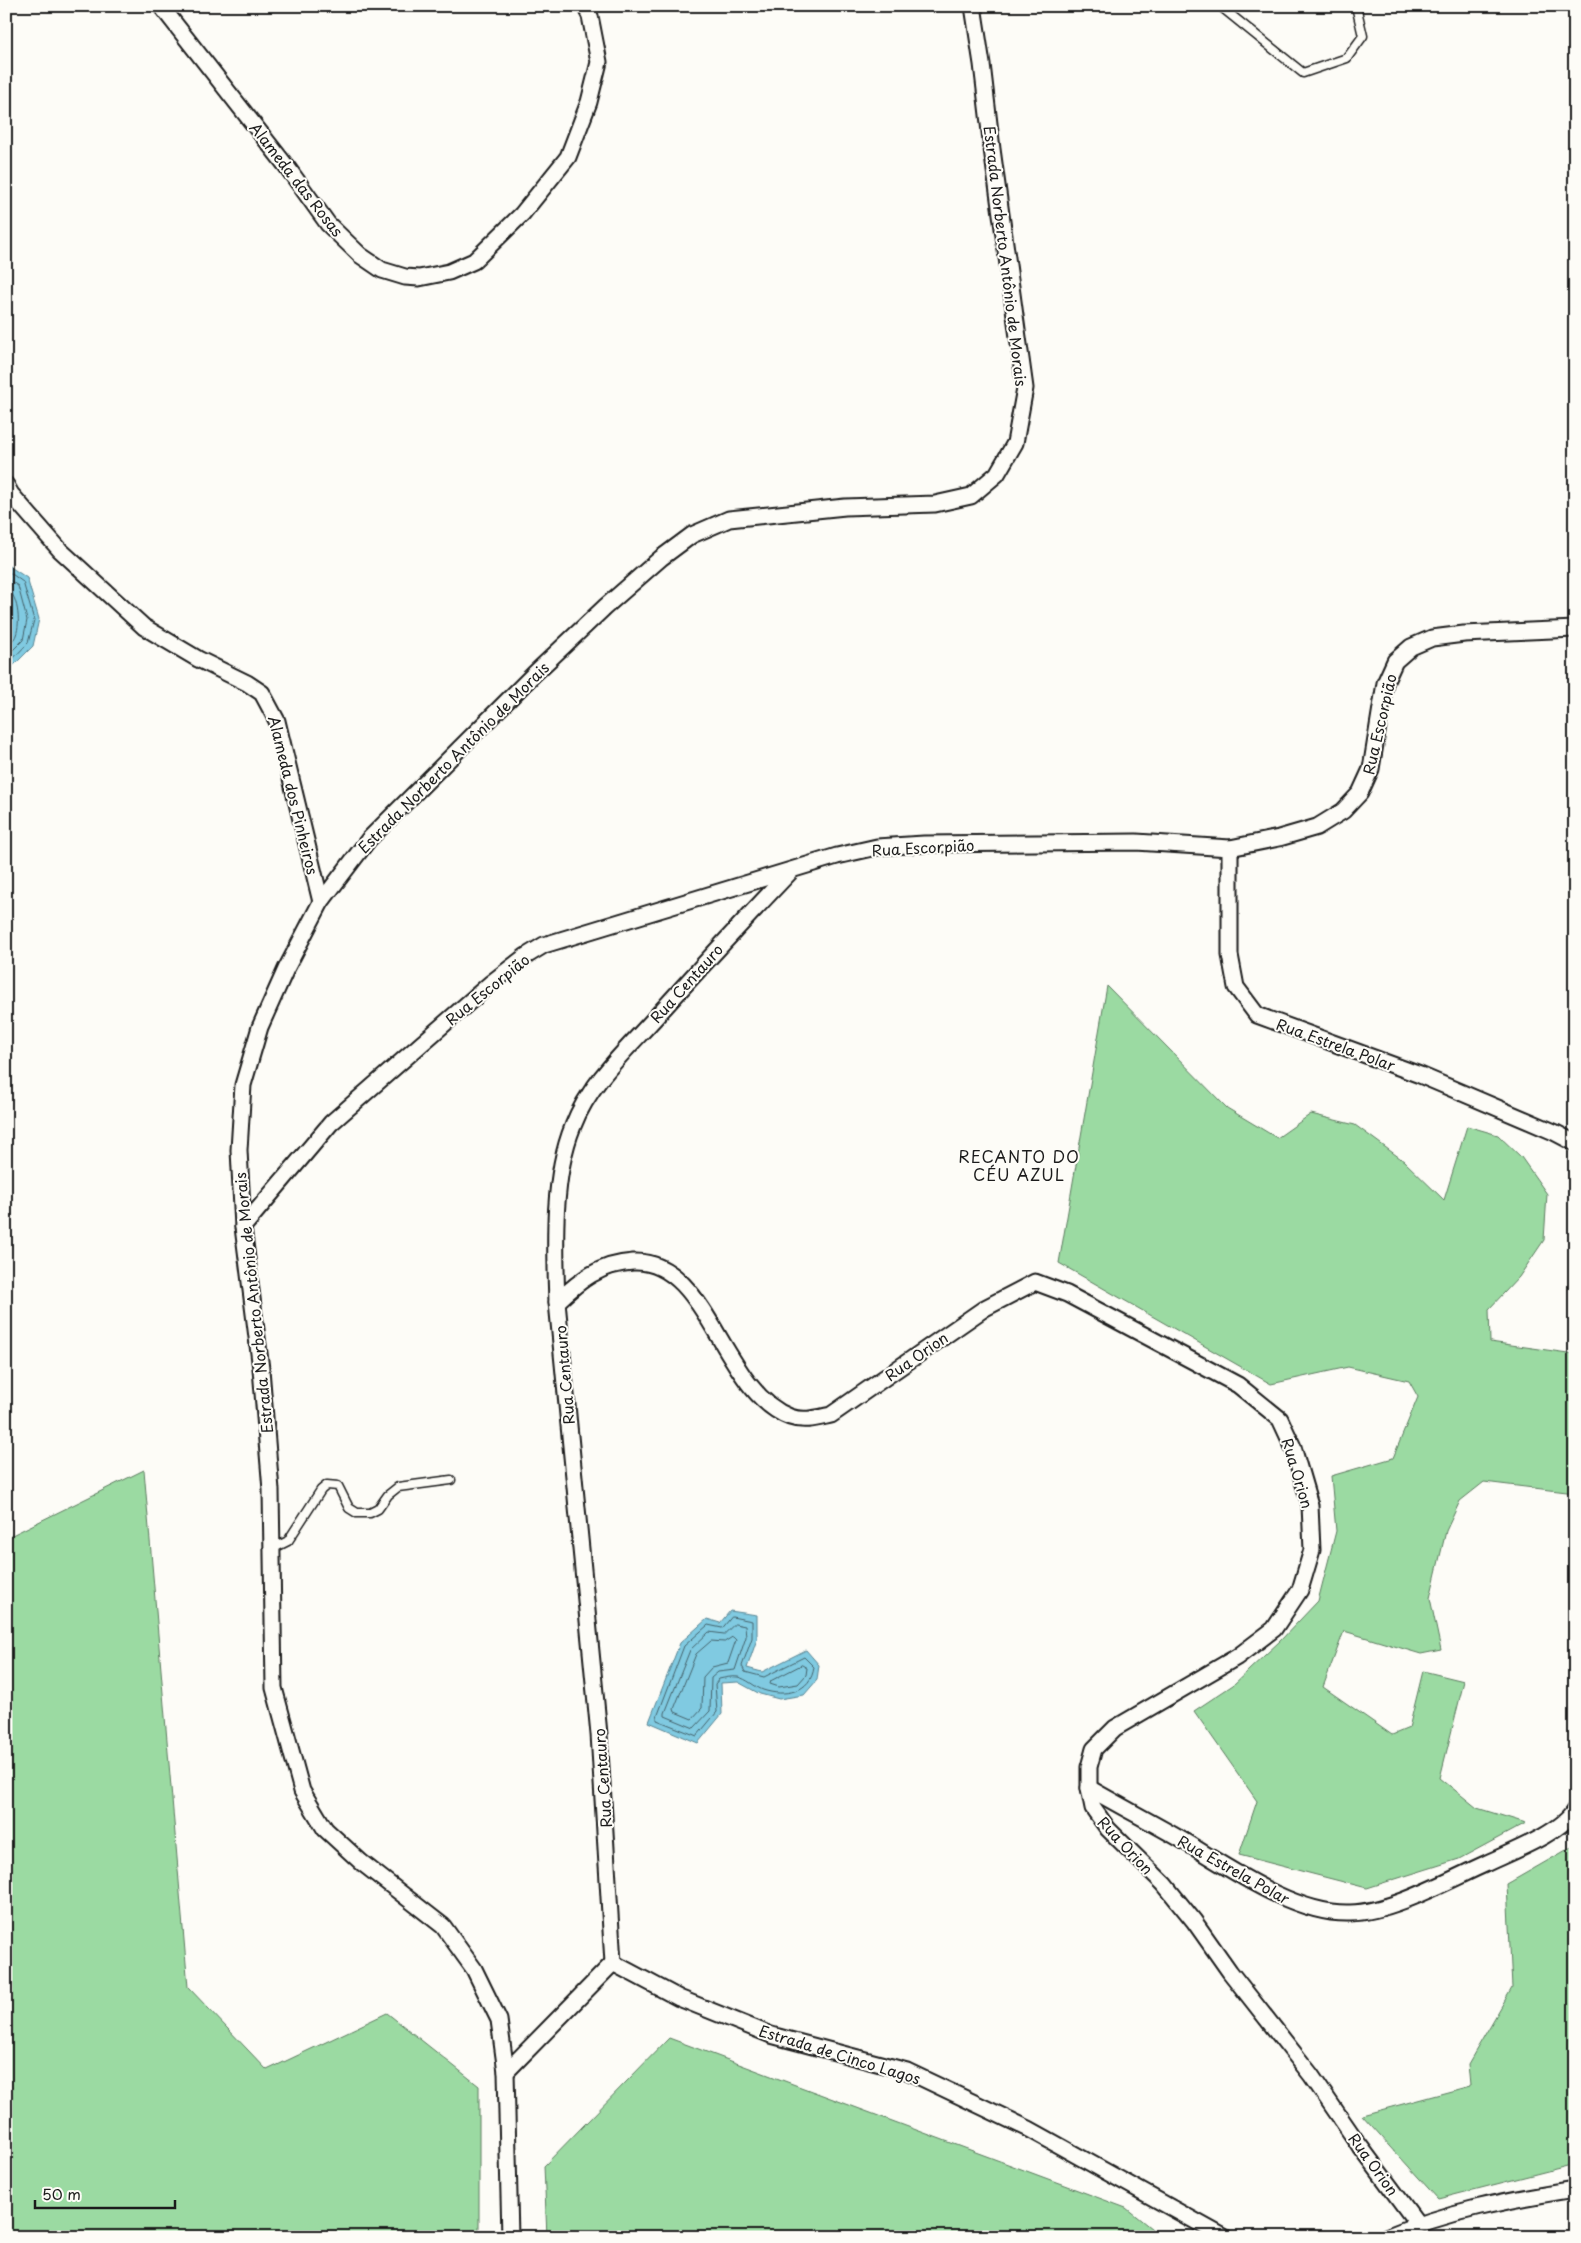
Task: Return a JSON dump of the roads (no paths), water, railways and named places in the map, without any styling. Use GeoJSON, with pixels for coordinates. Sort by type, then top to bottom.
{"type":"FeatureCollection","features":[{"type":"Feature","properties":{"kind":"street","name":"Alameda das Rosas"},"geometry":{"type":"LineString","coordinates":[[162,6],[287,167],[328,224],[360,254],[382,270],[405,277],[419,278],[449,272],[474,261],[522,214],[568,157],[589,102],[599,62],[590,16],[585,6]]}},
{"type":"Feature","properties":{"kind":"street","name":"Estrada Norberto Antônio de Morais"},"geometry":{"type":"LineString","coordinates":[[510,2237],[506,2072],[499,2020],[469,1962],[442,1926],[360,1862],[326,1829],[302,1791],[274,1688],[271,1490],[261,1369],[243,1227],[239,1150],[243,1085],[260,1027],[286,969],[320,902],[369,838],[534,674],[605,607],[661,558],[692,535],[729,518],[845,507],[935,504],[971,496],[997,474],[1015,443],[1025,388],[973,6]]}},
{"type":"Feature","properties":{"kind":"street","name":"Alameda dos Pinheiros"},"geometry":{"type":"LineString","coordinates":[[6,485],[11,494],[60,550],[144,627],[198,659],[234,676],[262,693],[277,722],[320,902]]}},
{"type":"Feature","properties":{"kind":"street","name":"Rua Escorpião"},"geometry":{"type":"LineString","coordinates":[[243,1227],[331,1123],[491,983],[526,956],[544,945],[792,869],[877,847],[924,844],[1136,842],[1230,848],[1280,838],[1318,827],[1343,811],[1360,793],[1371,769],[1386,683],[1395,661],[1411,647],[1432,638],[1464,634],[1575,629]]}},
{"type":"Feature","properties":{"kind":"street","name":"Rua Estrela Polar"},"geometry":{"type":"LineString","coordinates":[[1230,848],[1230,955],[1236,987],[1258,1015],[1420,1074],[1554,1132],[1575,1143]]}},
{"type":"Feature","properties":{"kind":"street","name":"Rua Centauro"},"geometry":{"type":"LineString","coordinates":[[613,1963],[600,1734],[557,1302],[555,1232],[563,1163],[572,1126],[588,1097],[615,1062],[792,869]]}},
{"type":"Feature","properties":{"kind":"street","name":"Rua Orion"},"geometry":{"type":"LineString","coordinates":[[557,1302],[581,1279],[594,1272],[622,1263],[642,1262],[661,1267],[677,1278],[696,1301],[727,1353],[753,1390],[774,1409],[791,1417],[811,1420],[831,1415],[985,1308],[1035,1282],[1067,1294],[1238,1385],[1280,1419],[1293,1447],[1310,1505],[1312,1550],[1300,1590],[1274,1629],[1237,1657],[1115,1728],[1094,1750],[1089,1767],[1088,1788],[1092,1808],[1108,1829],[1164,1884],[1194,1921],[1230,1972],[1311,2075],[1359,2145],[1418,2224]]}},
{"type":"Feature","properties":{"kind":"street","name":"Rua Estrela Polar"},"geometry":{"type":"LineString","coordinates":[[1088,1788],[1248,1879],[1297,1904],[1324,1911],[1351,1914],[1388,1906],[1520,1848],[1560,1826],[1572,1815],[1575,1809]]}},
{"type":"Feature","properties":{"kind":"street"},"geometry":{"type":"LineString","coordinates":[[506,2072],[613,1963]]}},
{"type":"Feature","properties":{"kind":"street","name":"Estrada de Cinco Lagos"},"geometry":{"type":"LineString","coordinates":[[613,1963],[679,1998],[771,2035],[907,2071],[1029,2129],[1224,2237]]}},
{"type":"Feature","properties":{"kind":"street"},"geometry":{"type":"LineString","coordinates":[[1386,2237],[1418,2224],[1537,2195],[1575,2189]]}},
{"type":"Feature","properties":{"kind":"lane"},"geometry":{"type":"LineString","coordinates":[[1220,6],[1303,72],[1347,58],[1363,36],[1356,6]]}},
{"type":"Feature","properties":{"kind":"lane"},"geometry":{"type":"LineString","coordinates":[[272,1549],[288,1541],[320,1490],[327,1485],[338,1486],[349,1508],[357,1513],[370,1513],[378,1509],[388,1495],[398,1487],[451,1480]]}},
{"type":"Feature","properties":{"kind":"water"},"geometry":{"type":"Polygon","coordinates":[[[6,564],[27,578],[39,619],[33,646],[6,673],[6,564]]]}},
{"type":"Feature","properties":{"kind":"water"},"geometry":{"type":"Polygon","coordinates":[[[730,1611],[757,1615],[757,1639],[747,1668],[762,1672],[806,1650],[819,1665],[817,1680],[804,1695],[779,1699],[760,1694],[738,1682],[721,1683],[722,1714],[698,1743],[649,1722],[680,1643],[707,1619],[720,1623],[730,1611]]]}},
{"type":"Feature","properties":{"kind":"district","name":"RECANTO DO CÉU AZUL"},"geometry":{"type":"Point","coordinates":[1019,1165]}}]}
